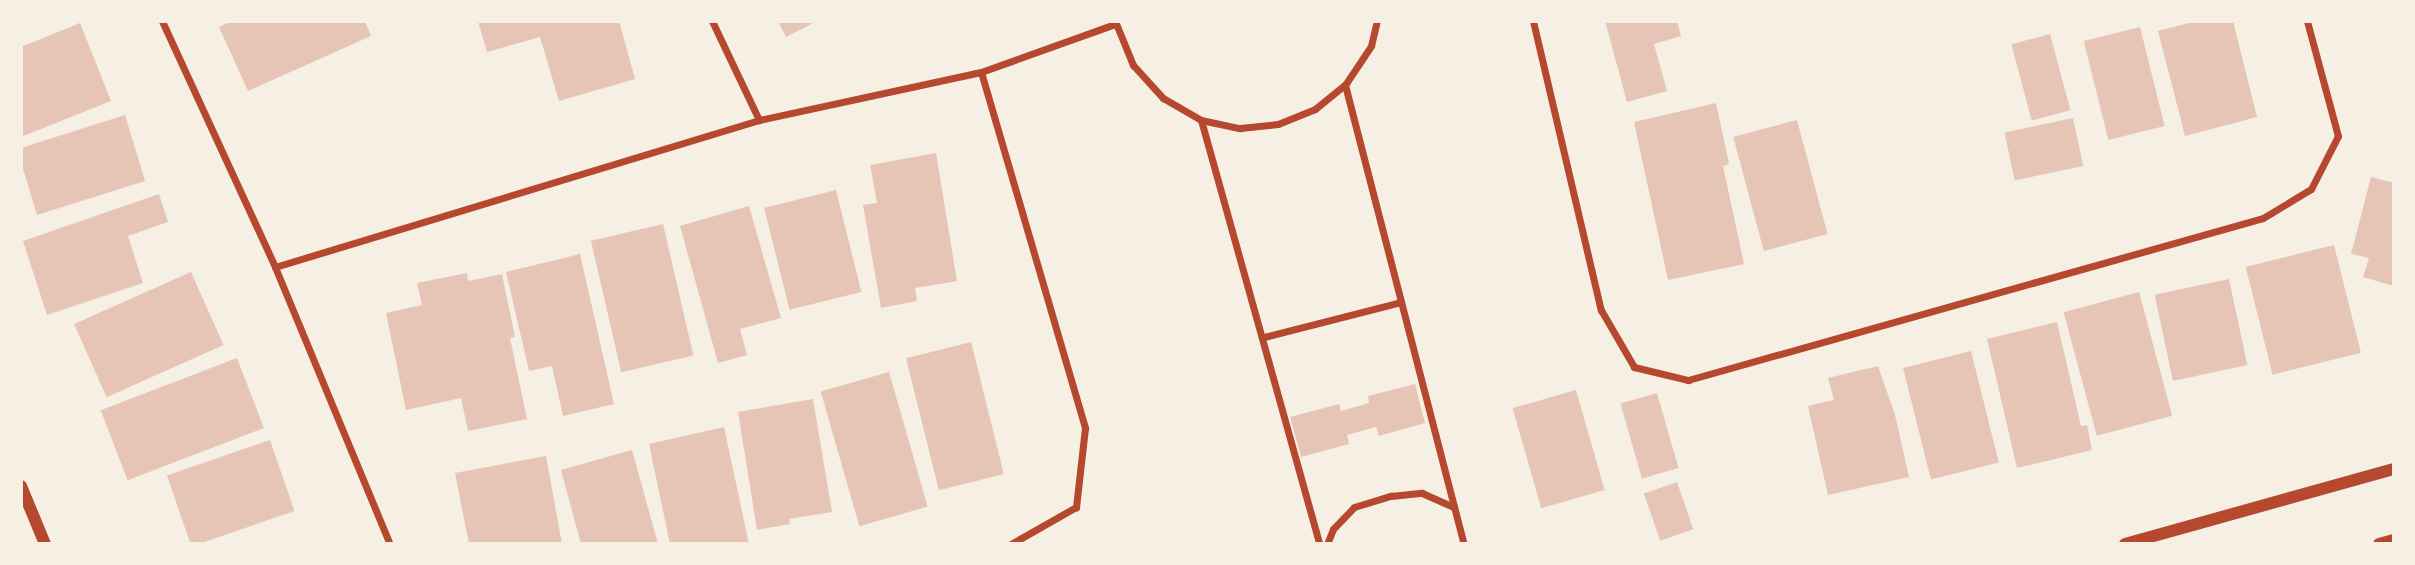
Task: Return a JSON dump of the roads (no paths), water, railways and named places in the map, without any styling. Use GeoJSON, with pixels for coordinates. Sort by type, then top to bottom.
{"type":"FeatureCollection","features":[{"type":"Feature","properties":{"kind":"street"},"geometry":{"type":"LineString","coordinates":[[162,21],[275,267],[390,544]]}},
{"type":"Feature","properties":{"kind":"street"},"geometry":{"type":"LineString","coordinates":[[712,21],[759,120]]}},
{"type":"Feature","properties":{"kind":"street"},"geometry":{"type":"LineString","coordinates":[[275,267],[759,120],[981,72],[1115,22],[1133,65],[1163,98],[1201,120],[1240,128],[1279,124],[1315,109],[1345,85],[1371,46],[1377,21]]}},
{"type":"Feature","properties":{"kind":"street"},"geometry":{"type":"LineString","coordinates":[[1533,21],[1601,310],[1634,367],[1688,380],[2263,218],[2311,189],[2338,136],[2308,21]]}},
{"type":"Feature","properties":{"kind":"street"},"geometry":{"type":"LineString","coordinates":[[981,72],[1085,428],[1076,507],[1011,544]]}},
{"type":"Feature","properties":{"kind":"street"},"geometry":{"type":"LineString","coordinates":[[1345,85],[1464,544]]}},
{"type":"Feature","properties":{"kind":"street"},"geometry":{"type":"LineString","coordinates":[[1201,120],[1264,337],[1319,544]]}},
{"type":"Feature","properties":{"kind":"street"},"geometry":{"type":"LineString","coordinates":[[1264,337],[1401,302]]}},
{"type":"Feature","properties":{"kind":"street"},"geometry":{"type":"LineString","coordinates":[[2125,544],[2394,469]]}},
{"type":"Feature","properties":{"kind":"street"},"geometry":{"type":"LineString","coordinates":[[21,486],[45,544]]}},
{"type":"Feature","properties":{"kind":"street"},"geometry":{"type":"LineString","coordinates":[[1327,544],[1333,529],[1354,507],[1391,496],[1422,493],[1454,507]]}},
{"type":"Feature","properties":{"kind":"street"},"geometry":{"type":"LineString","coordinates":[[2379,544],[2394,540]]}}]}
